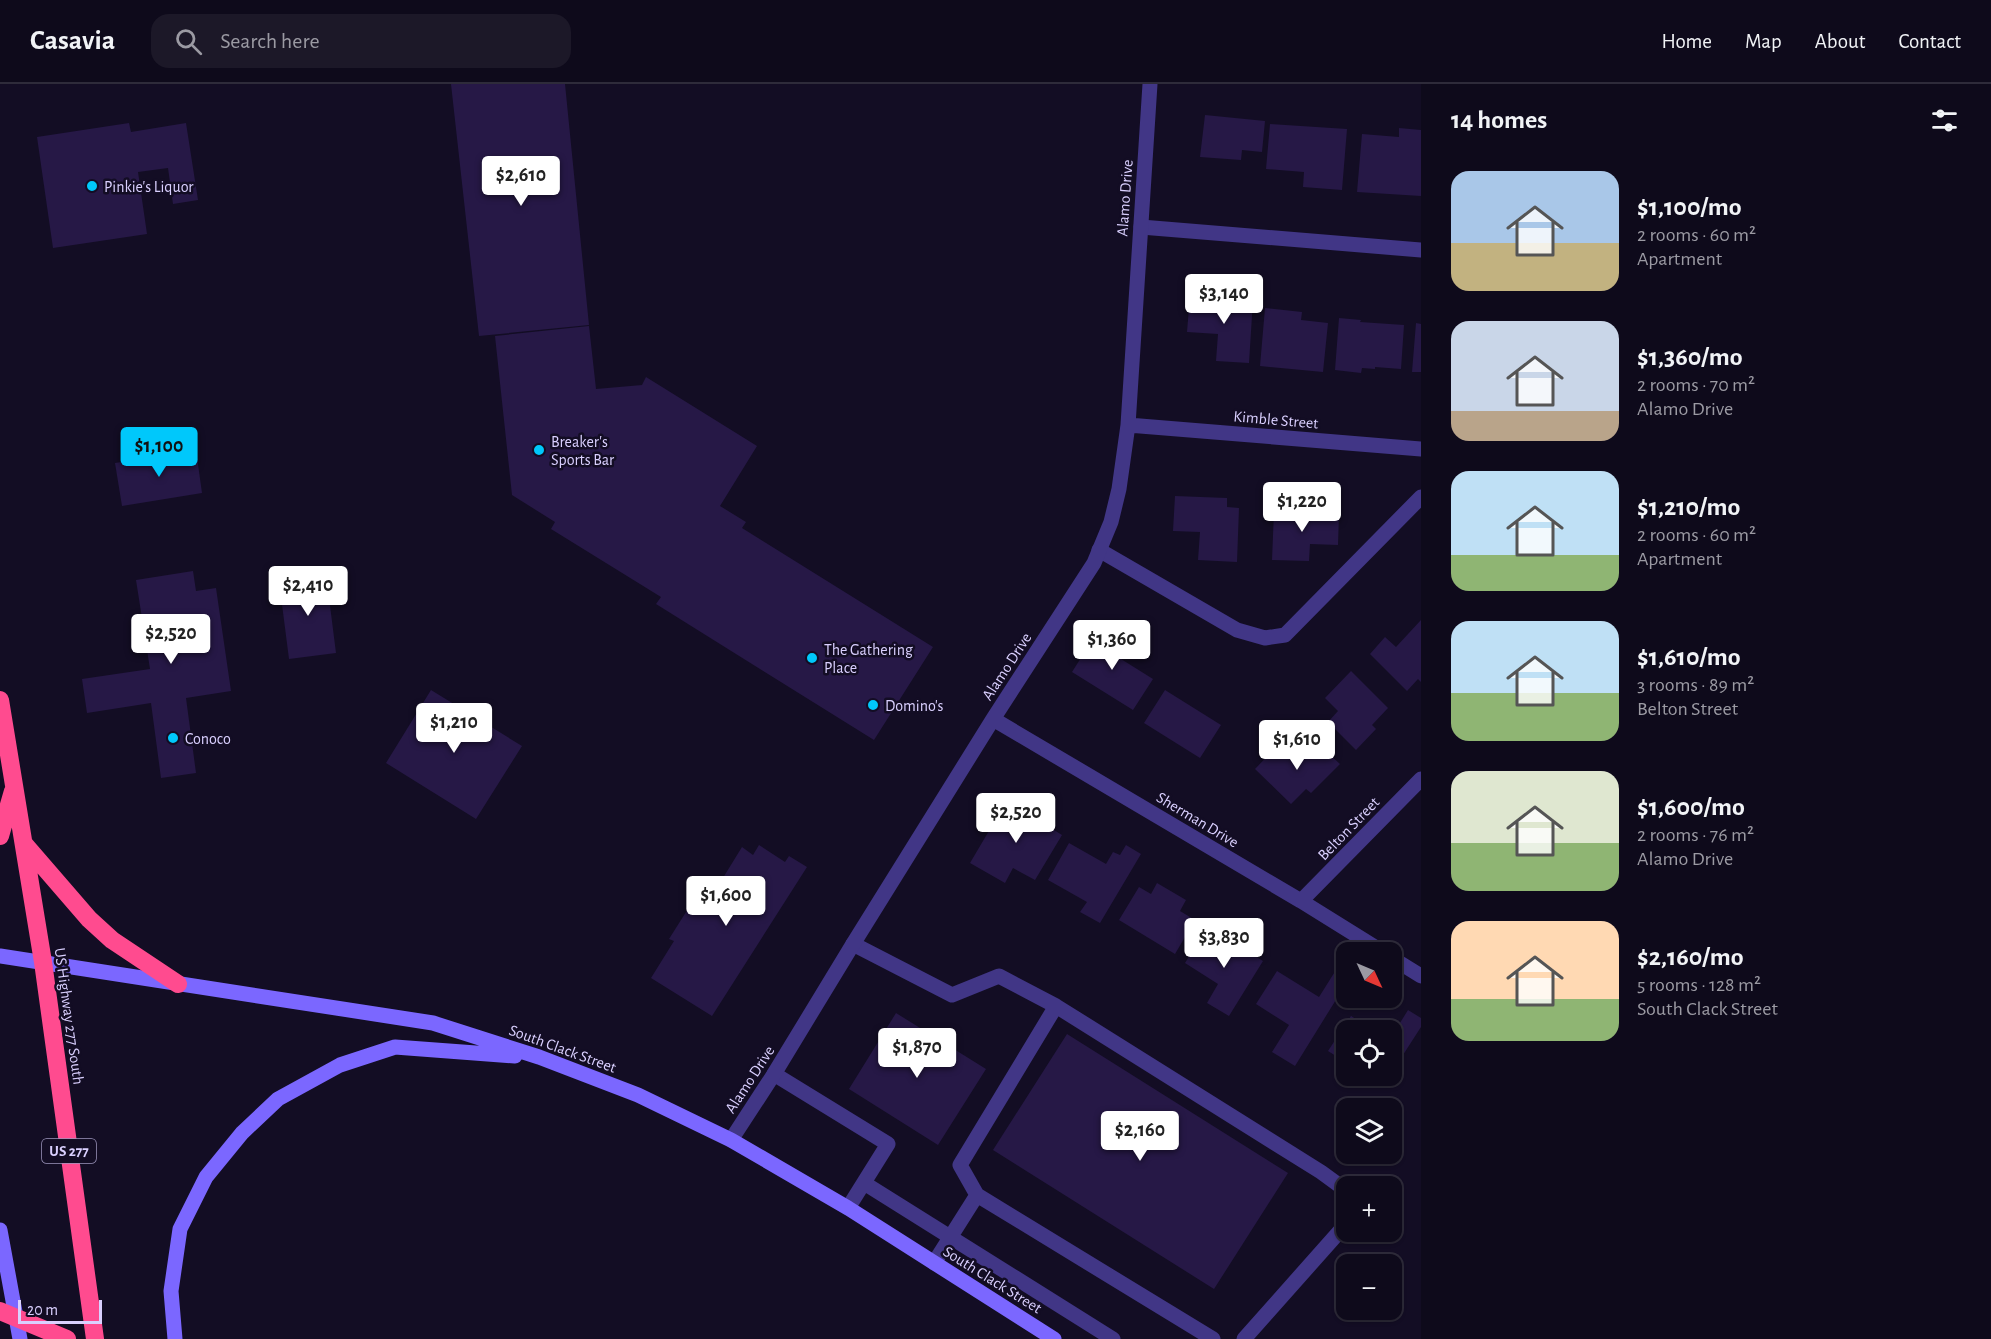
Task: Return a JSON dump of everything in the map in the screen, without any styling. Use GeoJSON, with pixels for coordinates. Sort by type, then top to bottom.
{"type":"FeatureCollection","features":[{"type":"Feature","properties":{"kind":"highway","name":"US Highway 277 South"},"geometry":{"type":"LineString","coordinates":[[0,701],[9,785],[24,844],[43,962],[95,1339]]}},
{"type":"Feature","properties":{"kind":"highway"},"geometry":{"type":"LineString","coordinates":[[0,836],[9,785]]}},
{"type":"Feature","properties":{"kind":"highway"},"geometry":{"type":"LineString","coordinates":[[24,844],[89,920],[112,940],[177,984]]}},
{"type":"Feature","properties":{"kind":"highway"},"geometry":{"type":"LineString","coordinates":[[0,1311],[67,1339]]}},
{"type":"Feature","properties":{"kind":"main road","name":"South Clack Street"},"geometry":{"type":"LineString","coordinates":[[0,956],[433,1023],[539,1057],[638,1095],[731,1140],[848,1208],[1054,1339]]}},
{"type":"Feature","properties":{"kind":"main road"},"geometry":{"type":"LineString","coordinates":[[175,1339],[171,1291],[180,1228],[206,1177],[242,1133],[278,1099],[340,1065],[395,1047],[539,1057]]}},
{"type":"Feature","properties":{"kind":"main road"},"geometry":{"type":"LineString","coordinates":[[0,1230],[20,1339]]}},
{"type":"Feature","properties":{"kind":"street","name":"Alamo Drive"},"geometry":{"type":"LineString","coordinates":[[731,1140],[993,719],[1094,563],[1111,522],[1128,424],[1150,84]]}},
{"type":"Feature","properties":{"kind":"street"},"geometry":{"type":"LineString","coordinates":[[1140,227],[1421,250]]}},
{"type":"Feature","properties":{"kind":"street","name":"Kimble Street"},"geometry":{"type":"LineString","coordinates":[[1128,424],[1421,449]]}},
{"type":"Feature","properties":{"kind":"street"},"geometry":{"type":"LineString","coordinates":[[1099,550],[1237,630],[1264,638],[1285,636],[1421,497]]}},
{"type":"Feature","properties":{"kind":"street","name":"Sherman Drive"},"geometry":{"type":"LineString","coordinates":[[993,719],[1367,942]]}},
{"type":"Feature","properties":{"kind":"street","name":"Belton Street"},"geometry":{"type":"LineString","coordinates":[[1301,901],[1421,779]]}},
{"type":"Feature","properties":{"kind":"street"},"geometry":{"type":"LineString","coordinates":[[853,944],[952,996],[999,976],[1056,1006],[1336,1183]]}},
{"type":"Feature","properties":{"kind":"street"},"geometry":{"type":"LineString","coordinates":[[1402,964],[1421,976]]}},
{"type":"Feature","properties":{"kind":"street"},"geometry":{"type":"LineString","coordinates":[[1056,1006],[960,1165],[977,1195],[1213,1339]]}},
{"type":"Feature","properties":{"kind":"street"},"geometry":{"type":"LineString","coordinates":[[774,1074],[888,1144],[848,1208]]}},
{"type":"Feature","properties":{"kind":"street"},"geometry":{"type":"LineString","coordinates":[[864,1183],[1113,1339]]}},
{"type":"Feature","properties":{"kind":"street"},"geometry":{"type":"LineString","coordinates":[[934,1263],[977,1195]]}},
{"type":"Feature","properties":{"kind":"street"},"geometry":{"type":"LineString","coordinates":[[1244,1339],[1336,1235]]}},
{"type":"Feature","properties":{"kind":"building"},"geometry":{"type":"Polygon","coordinates":[[[451,84],[565,84],[589,325],[479,336],[451,84]]]}},
{"type":"Feature","properties":{"kind":"building"},"geometry":{"type":"Polygon","coordinates":[[[1205,115],[1265,121],[1262,152],[1242,150],[1241,160],[1200,157],[1205,115]]]}},
{"type":"Feature","properties":{"kind":"building","name":"Pinkie's Liquor"},"geometry":{"type":"Polygon","coordinates":[[[129,123],[131,132],[186,123],[198,200],[173,204],[168,168],[138,172],[147,234],[53,248],[37,137],[129,123]]]}},
{"type":"Feature","properties":{"kind":"building"},"geometry":{"type":"Polygon","coordinates":[[[1270,124],[1347,129],[1342,190],[1303,187],[1304,172],[1266,169],[1270,124]]]}},
{"type":"Feature","properties":{"kind":"building"},"geometry":{"type":"Polygon","coordinates":[[[1399,128],[1421,130],[1421,196],[1357,192],[1362,134],[1399,137],[1399,128]]]}},
{"type":"Feature","properties":{"kind":"building"},"geometry":{"type":"Polygon","coordinates":[[[1190,296],[1253,300],[1249,363],[1216,361],[1218,334],[1187,332],[1190,296]]]}},
{"type":"Feature","properties":{"kind":"building"},"geometry":{"type":"Polygon","coordinates":[[[1265,308],[1302,312],[1301,320],[1328,323],[1323,372],[1260,366],[1265,308]]]}},
{"type":"Feature","properties":{"kind":"building"},"geometry":{"type":"Polygon","coordinates":[[[1339,318],[1404,325],[1401,369],[1362,368],[1361,373],[1335,370],[1339,318]]]}},
{"type":"Feature","properties":{"kind":"building"},"geometry":{"type":"Polygon","coordinates":[[[1416,323],[1421,324],[1421,372],[1412,372],[1416,323]]]}},
{"type":"Feature","properties":{"kind":"building"},"geometry":{"type":"Polygon","coordinates":[[[589,326],[596,389],[642,385],[646,377],[757,446],[720,506],[746,522],[742,528],[933,647],[874,740],[656,604],[661,597],[551,529],[555,522],[512,495],[495,336],[589,326]]]}},
{"type":"Feature","properties":{"kind":"building"},"geometry":{"type":"Polygon","coordinates":[[[196,450],[202,493],[122,506],[115,463],[196,450]]]}},
{"type":"Feature","properties":{"kind":"building"},"geometry":{"type":"Polygon","coordinates":[[[1175,496],[1227,498],[1227,507],[1239,508],[1237,562],[1198,560],[1200,532],[1173,531],[1175,496]]]}},
{"type":"Feature","properties":{"kind":"building"},"geometry":{"type":"Polygon","coordinates":[[[1288,508],[1315,510],[1315,513],[1339,514],[1338,545],[1310,544],[1309,561],[1272,560],[1274,511],[1288,512],[1288,508]]]}},
{"type":"Feature","properties":{"kind":"building"},"geometry":{"type":"Polygon","coordinates":[[[193,571],[196,591],[216,588],[231,691],[186,698],[196,773],[161,778],[151,703],[87,713],[82,679],[150,669],[136,580],[193,571]]]}},
{"type":"Feature","properties":{"kind":"building"},"geometry":{"type":"Polygon","coordinates":[[[326,574],[336,653],[289,659],[279,581],[326,574]]]}},
{"type":"Feature","properties":{"kind":"building"},"geometry":{"type":"Polygon","coordinates":[[[1421,620],[1421,682],[1418,679],[1407,691],[1370,654],[1385,637],[1396,647],[1421,620]]]}},
{"type":"Feature","properties":{"kind":"building"},"geometry":{"type":"Polygon","coordinates":[[[1098,631],[1127,649],[1121,659],[1153,679],[1133,710],[1072,672],[1098,631]]]}},
{"type":"Feature","properties":{"kind":"building"},"geometry":{"type":"Polygon","coordinates":[[[1351,671],[1388,708],[1372,725],[1376,729],[1356,750],[1328,722],[1338,711],[1325,698],[1351,671]]]}},
{"type":"Feature","properties":{"kind":"building"},"geometry":{"type":"Polygon","coordinates":[[[431,690],[522,746],[476,819],[386,763],[431,690]]]}},
{"type":"Feature","properties":{"kind":"building"},"geometry":{"type":"Polygon","coordinates":[[[1165,690],[1221,725],[1200,758],[1144,723],[1165,690]]]}},
{"type":"Feature","properties":{"kind":"building"},"geometry":{"type":"Polygon","coordinates":[[[1281,742],[1300,761],[1317,743],[1340,764],[1311,793],[1306,789],[1291,804],[1255,769],[1281,742]]]}},
{"type":"Feature","properties":{"kind":"building"},"geometry":{"type":"Polygon","coordinates":[[[1006,802],[1032,818],[1037,810],[1050,818],[1046,825],[1062,835],[1035,880],[1013,868],[1005,883],[970,863],[1006,802]]]}},
{"type":"Feature","properties":{"kind":"building"},"geometry":{"type":"Polygon","coordinates":[[[1069,843],[1106,864],[1113,852],[1120,855],[1126,845],[1141,854],[1100,923],[1080,912],[1087,902],[1048,880],[1069,843]]]}},
{"type":"Feature","properties":{"kind":"building"},"geometry":{"type":"Polygon","coordinates":[[[759,845],[785,862],[789,856],[807,867],[712,1016],[651,978],[674,941],[669,939],[698,893],[704,897],[712,883],[718,886],[742,847],[753,855],[759,845]]]}},
{"type":"Feature","properties":{"kind":"building"},"geometry":{"type":"Polygon","coordinates":[[[1157,883],[1186,900],[1180,911],[1195,920],[1175,954],[1119,920],[1139,887],[1151,894],[1157,883]]]}},
{"type":"Feature","properties":{"kind":"building"},"geometry":{"type":"Polygon","coordinates":[[[1207,927],[1263,961],[1229,1016],[1207,1003],[1218,984],[1185,963],[1207,927]]]}},
{"type":"Feature","properties":{"kind":"building"},"geometry":{"type":"Polygon","coordinates":[[[1336,970],[1336,1000],[1295,1066],[1272,1052],[1289,1025],[1256,1004],[1277,971],[1319,997],[1336,970]]]}},
{"type":"Feature","properties":{"kind":"building"},"geometry":{"type":"Polygon","coordinates":[[[1408,1010],[1421,1018],[1421,1027],[1402,1056],[1402,1020],[1408,1010]]]}},
{"type":"Feature","properties":{"kind":"building"},"geometry":{"type":"Polygon","coordinates":[[[896,1013],[986,1069],[938,1145],[849,1089],[896,1013]]]}},
{"type":"Feature","properties":{"kind":"building"},"geometry":{"type":"Polygon","coordinates":[[[1067,1034],[1288,1173],[1214,1289],[993,1150],[1067,1034]]]}},
{"type":"Feature","properties":{"kind":"building"},"geometry":{"type":"Polygon","coordinates":[[[1336,1039],[1336,1056],[1328,1051],[1336,1039]]]}},
{"type":"Feature","properties":{"kind":"place","name":"Pinkie's Liquor"},"geometry":{"type":"Point","coordinates":[92,186]}},
{"type":"Feature","properties":{"kind":"place","name":"Breaker's Sports Bar"},"geometry":{"type":"Point","coordinates":[539,450]}},
{"type":"Feature","properties":{"kind":"place","name":"The Gathering Place"},"geometry":{"type":"Point","coordinates":[812,658]}},
{"type":"Feature","properties":{"kind":"place","name":"Domino's"},"geometry":{"type":"Point","coordinates":[873,705]}},
{"type":"Feature","properties":{"kind":"place","name":"Conoco"},"geometry":{"type":"Point","coordinates":[173,738]}}]}
